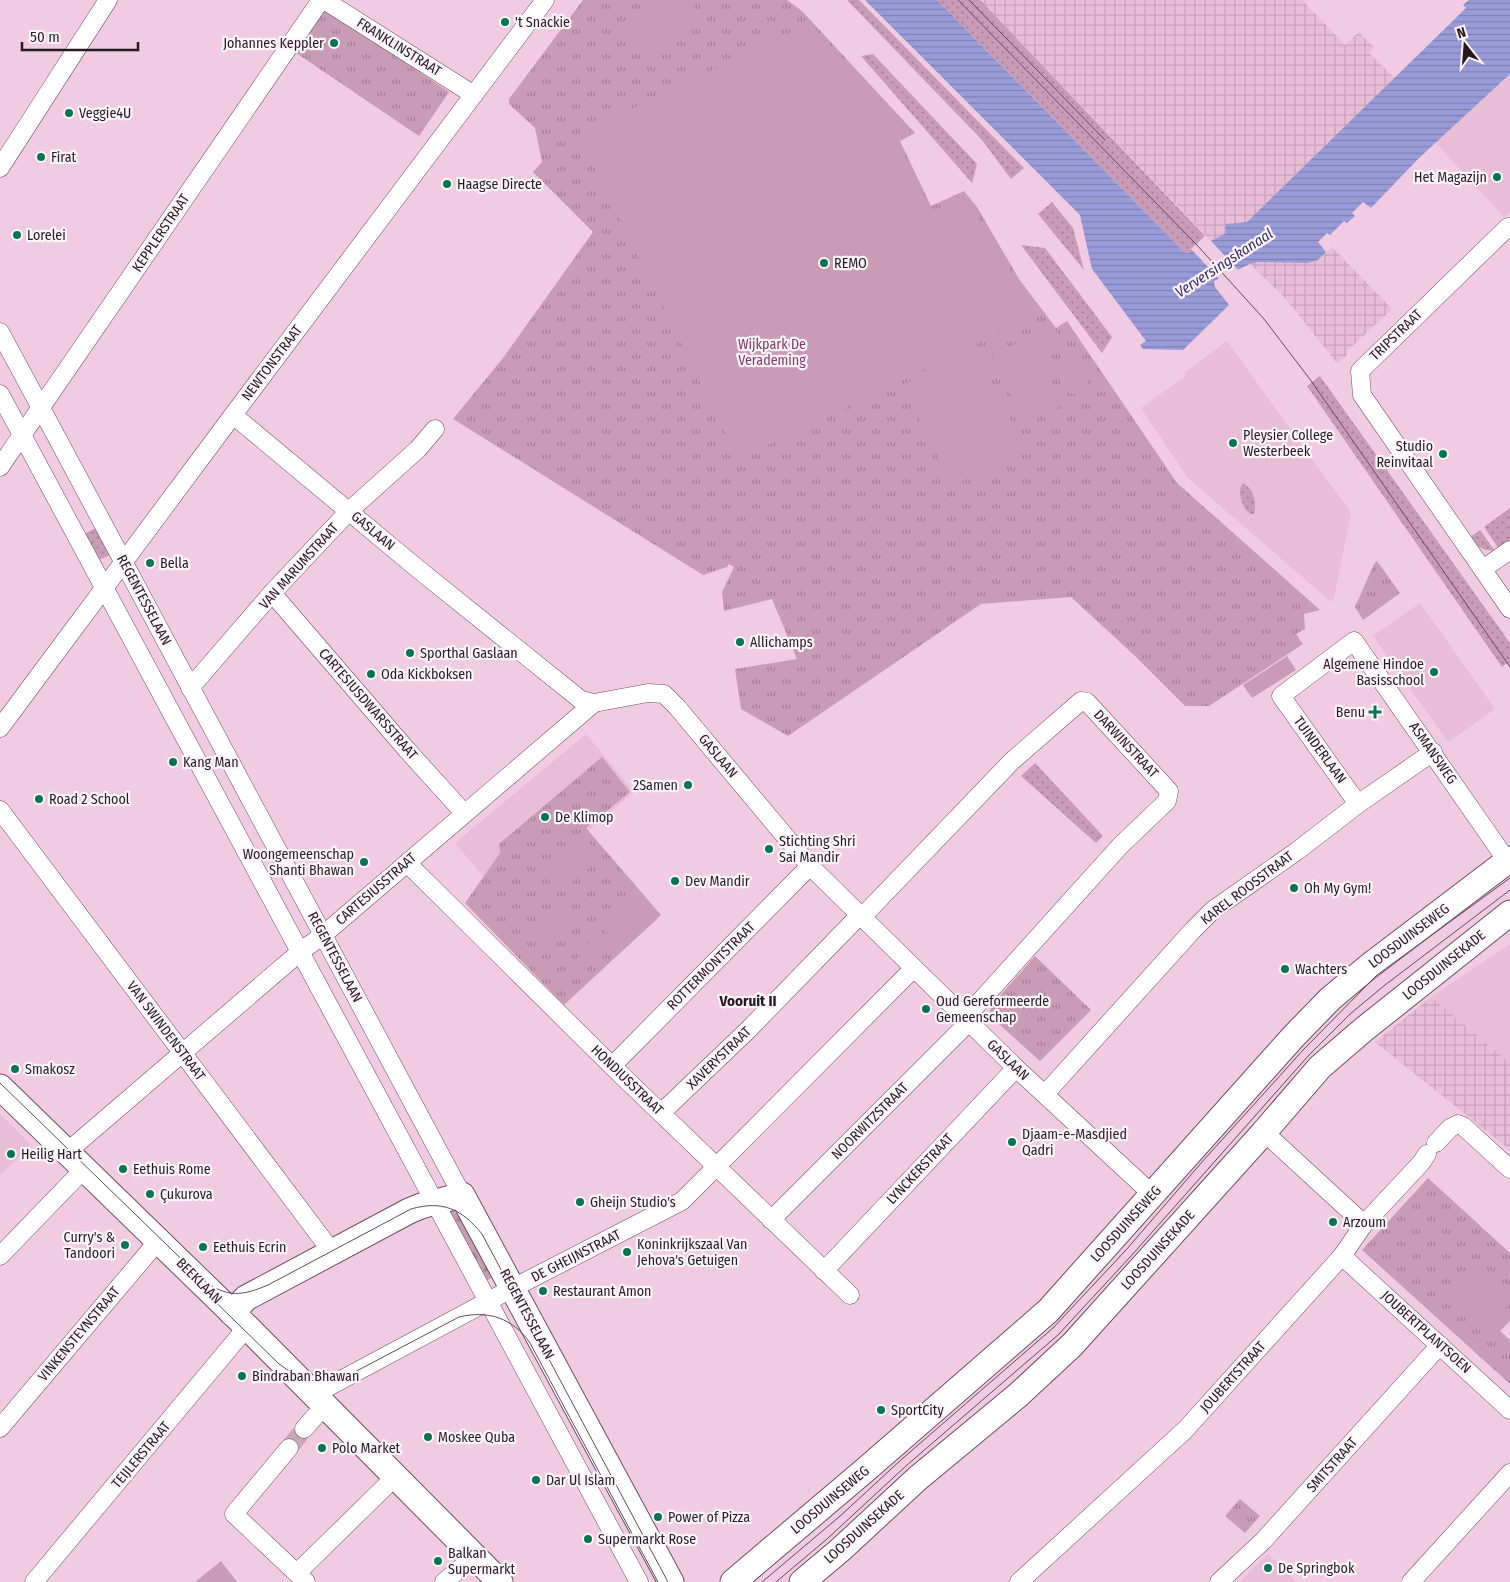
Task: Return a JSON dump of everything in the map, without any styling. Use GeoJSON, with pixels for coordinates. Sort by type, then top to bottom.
{"type":"FeatureCollection","features":[{"type":"Feature","properties":{"kind":"main road","name":"LOOSDUINSEWEG"},"geometry":{"type":"LineString","coordinates":[[733,1582],[1048,1311],[1294,1036],[1330,999],[1368,967],[1509,861]]}},
{"type":"Feature","properties":{"kind":"main road","name":"LOOSDUINSEKADE"},"geometry":{"type":"LineString","coordinates":[[802,1582],[918,1478],[1017,1396],[1072,1345],[1320,1067],[1363,1030],[1510,913]]}},
{"type":"Feature","properties":{"kind":"main road","name":"BEEKLAAN"},"geometry":{"type":"LineString","coordinates":[[0,1087],[240,1320],[500,1582]]}},
{"type":"Feature","properties":{"kind":"main road","name":"TEIJLERSTRAAT"},"geometry":{"type":"LineString","coordinates":[[240,1320],[246,1298],[402,1215],[434,1202],[462,1195]]}},
{"type":"Feature","properties":{"kind":"main road","name":"REGENTESSELAAN"},"geometry":{"type":"LineString","coordinates":[[462,1195],[671,1582]]}},
{"type":"Feature","properties":{"kind":"street"},"geometry":{"type":"LineString","coordinates":[[0,168],[108,0]]}},
{"type":"Feature","properties":{"kind":"street","name":"FRANKLINSTRAAT"},"geometry":{"type":"LineString","coordinates":[[323,0],[474,95]]}},
{"type":"Feature","properties":{"kind":"street","name":"KEPPLERSTRAAT"},"geometry":{"type":"LineString","coordinates":[[0,467],[323,0]]}},
{"type":"Feature","properties":{"kind":"street","name":"NEWTONSTRAAT"},"geometry":{"type":"LineString","coordinates":[[0,728],[545,0]]}},
{"type":"Feature","properties":{"kind":"street","name":"TRIPSTRAAT"},"geometry":{"type":"LineString","coordinates":[[1509,228],[1360,371],[1362,395],[1510,609]]}},
{"type":"Feature","properties":{"kind":"street","name":"REGENTESSELAAN"},"geometry":{"type":"LineString","coordinates":[[0,332],[462,1195]]}},
{"type":"Feature","properties":{"kind":"street","name":"REGENTESSELAAN"},"geometry":{"type":"LineString","coordinates":[[0,394],[639,1582]]}},
{"type":"Feature","properties":{"kind":"street","name":"GASLAAN"},"geometry":{"type":"LineString","coordinates":[[233,415],[581,700],[594,703],[648,693],[664,694],[677,706],[810,866],[1016,1068],[1152,1194]]}},
{"type":"Feature","properties":{"kind":"street","name":"VAN MARUMSTRAAT"},"geometry":{"type":"LineString","coordinates":[[190,688],[272,593],[349,511],[418,449],[435,429]]}},
{"type":"Feature","properties":{"kind":"street"},"geometry":{"type":"LineString","coordinates":[[1483,569],[1510,550]]}},
{"type":"Feature","properties":{"kind":"street","name":"CARTESIUSDWARSSTRAAT"},"geometry":{"type":"LineString","coordinates":[[272,593],[407,750],[464,813]]}},
{"type":"Feature","properties":{"kind":"street","name":"ASMANSWEG"},"geometry":{"type":"LineString","coordinates":[[1281,696],[1354,641],[1509,861]]}},
{"type":"Feature","properties":{"kind":"street","name":"TUINDERLAAN"},"geometry":{"type":"LineString","coordinates":[[1281,696],[1358,804]]}},
{"type":"Feature","properties":{"kind":"street","name":"DARWINSTRAAT"},"geometry":{"type":"LineString","coordinates":[[861,916],[1012,761],[1080,701],[1087,702],[1169,792],[1167,801],[1120,846],[967,1020]]}},
{"type":"Feature","properties":{"kind":"street","name":"CARTESIUSSTRAAT"},"geometry":{"type":"LineString","coordinates":[[0,1256],[76,1160],[96,1126],[594,703]]}},
{"type":"Feature","properties":{"kind":"street","name":"KAREL ROOSSTRAAT"},"geometry":{"type":"LineString","coordinates":[[1045,1094],[1213,910],[1297,851],[1358,804],[1433,752]]}},
{"type":"Feature","properties":{"kind":"street","name":"VAN SWINDENSTRAAT"},"geometry":{"type":"LineString","coordinates":[[0,810],[332,1252]]}},
{"type":"Feature","properties":{"kind":"street","name":"HONDIUSSTRAAT"},"geometry":{"type":"LineString","coordinates":[[407,863],[612,1066],[850,1295]]}},
{"type":"Feature","properties":{"kind":"street","name":"ROTTERMONTSTRAAT"},"geometry":{"type":"LineString","coordinates":[[612,1066],[810,866]]}},
{"type":"Feature","properties":{"kind":"street","name":"XAVERYSTRAAT"},"geometry":{"type":"LineString","coordinates":[[661,1113],[747,1031],[861,916]]}},
{"type":"Feature","properties":{"kind":"street","name":"DE GHEIJNSTRAAT"},"geometry":{"type":"LineString","coordinates":[[304,1429],[319,1401],[488,1301],[669,1209],[691,1193],[914,968]]}},
{"type":"Feature","properties":{"kind":"street","name":"NOORWITZSTRAAT"},"geometry":{"type":"LineString","coordinates":[[771,1220],[967,1020]]}},
{"type":"Feature","properties":{"kind":"street","name":"LYNCKERSTRAAT"},"geometry":{"type":"LineString","coordinates":[[824,1271],[1016,1068]]}},
{"type":"Feature","properties":{"kind":"street","name":"JOUBERTSTRAAT"},"geometry":{"type":"LineString","coordinates":[[1019,1582],[1185,1430],[1342,1256],[1364,1224],[1421,1163],[1450,1128],[1458,1124],[1463,1126],[1510,1169]]}},
{"type":"Feature","properties":{"kind":"street"},"geometry":{"type":"LineString","coordinates":[[1264,1132],[1364,1224]]}},
{"type":"Feature","properties":{"kind":"street","name":"VINKENSTEYNSTRAAT"},"geometry":{"type":"LineString","coordinates":[[0,1428],[158,1241]]}},
{"type":"Feature","properties":{"kind":"street","name":"JOUBERTPLANTSOEN"},"geometry":{"type":"LineString","coordinates":[[1342,1256],[1510,1410]]}},
{"type":"Feature","properties":{"kind":"street","name":"TEIJLERSTRAAT"},"geometry":{"type":"LineString","coordinates":[[34,1582],[240,1320]]}},
{"type":"Feature","properties":{"kind":"street","name":"SMITSTRAAT"},"geometry":{"type":"LineString","coordinates":[[1219,1582],[1263,1541],[1440,1345]]}},
{"type":"Feature","properties":{"kind":"street"},"geometry":{"type":"LineString","coordinates":[[289,1448],[234,1514],[301,1578],[396,1476]]}},
{"type":"Feature","properties":{"kind":"street"},"geometry":{"type":"LineString","coordinates":[[1411,1582],[1510,1472]]}},
{"type":"Feature","properties":{"kind":"street"},"geometry":{"type":"LineString","coordinates":[[444,1582],[474,1557]]}},
{"type":"Feature","properties":{"kind":"shaded area"},"geometry":{"type":"Polygon","coordinates":[[[980,0],[1302,0],[1345,45],[1359,32],[1374,47],[1369,53],[1395,78],[1247,222],[1226,224],[1226,233],[1211,241],[980,0]]]}},
{"type":"Feature","properties":{"kind":"shaded area"},"geometry":{"type":"Polygon","coordinates":[[[1510,74],[1510,212],[1504,217],[1436,143],[1510,74]]]}},
{"type":"Feature","properties":{"kind":"shaded area"},"geometry":{"type":"Polygon","coordinates":[[[1332,247],[1392,309],[1347,351],[1347,355],[1337,363],[1286,299],[1250,264],[1318,260],[1332,247]]]}},
{"type":"Feature","properties":{"kind":"shaded area","name":"Pleysier College Westerbeek"},"geometry":{"type":"Polygon","coordinates":[[[1227,341],[1351,513],[1334,598],[1331,602],[1188,478],[1141,408],[1186,376],[1184,373],[1227,341]]]}},
{"type":"Feature","properties":{"kind":"shaded area","name":"Algemene Hindoe Basisschool"},"geometry":{"type":"Polygon","coordinates":[[[1420,603],[1495,709],[1448,742],[1373,636],[1420,603]]]}},
{"type":"Feature","properties":{"kind":"shaded area","name":"De Klimop"},"geometry":{"type":"Polygon","coordinates":[[[586,734],[634,792],[504,901],[455,843],[586,734]]]}},
{"type":"Feature","properties":{"kind":"shaded area"},"geometry":{"type":"Polygon","coordinates":[[[1510,944],[1510,1063],[1431,997],[1510,944]]]}},
{"type":"Feature","properties":{"kind":"shaded area"},"geometry":{"type":"Polygon","coordinates":[[[1431,997],[1510,1063],[1510,1150],[1375,1042],[1431,997]]]}},
{"type":"Feature","properties":{"kind":"shaded area","name":"Heilig Hart"},"geometry":{"type":"Polygon","coordinates":[[[0,1114],[31,1145],[0,1175],[0,1114]]]}},
{"type":"Feature","properties":{"kind":"shaded area","name":"De Springbok"},"geometry":{"type":"Polygon","coordinates":[[[1268,1554],[1297,1582],[1239,1582],[1268,1554]]]}},
{"type":"Feature","properties":{"kind":"green space","name":"Wijkpark De Verademing"},"geometry":{"type":"Polygon","coordinates":[[[583,0],[787,0],[802,11],[915,133],[900,141],[931,206],[964,191],[977,207],[1019,279],[1056,328],[1067,321],[1177,483],[1320,610],[1304,614],[1305,629],[1296,634],[1303,644],[1209,706],[1185,706],[1134,655],[1071,597],[981,604],[788,736],[741,709],[735,669],[797,659],[772,599],[724,611],[722,592],[734,567],[729,564],[727,567],[703,575],[453,419],[503,358],[593,232],[533,172],[542,162],[535,128],[509,104],[509,99],[583,0]]]}},
{"type":"Feature","properties":{"kind":"green space"},"geometry":{"type":"Polygon","coordinates":[[[660,0],[689,0],[703,19],[645,62],[621,29],[660,0]]]}},
{"type":"Feature","properties":{"kind":"green space"},"geometry":{"type":"Polygon","coordinates":[[[847,0],[859,0],[1024,168],[1011,179],[982,140],[847,0]]]}},
{"type":"Feature","properties":{"kind":"green space"},"geometry":{"type":"Polygon","coordinates":[[[937,0],[980,0],[1205,236],[1191,249],[1193,251],[1184,252],[937,0]]]}},
{"type":"Feature","properties":{"kind":"green space"},"geometry":{"type":"Polygon","coordinates":[[[326,9],[449,92],[419,136],[296,53],[326,9]]]}},
{"type":"Feature","properties":{"kind":"green space","name":"REMO"},"geometry":{"type":"Polygon","coordinates":[[[810,23],[911,133],[896,139],[932,211],[964,196],[1038,314],[738,460],[579,134],[810,23]]]}},
{"type":"Feature","properties":{"kind":"green space"},"geometry":{"type":"Polygon","coordinates":[[[873,54],[977,164],[972,183],[861,56],[873,54]]]}},
{"type":"Feature","properties":{"kind":"green space"},"geometry":{"type":"Polygon","coordinates":[[[1052,202],[1073,228],[1084,270],[1038,214],[1052,202]]]}},
{"type":"Feature","properties":{"kind":"green space"},"geometry":{"type":"Polygon","coordinates":[[[1021,245],[1045,248],[1112,337],[1102,353],[1021,245]]]}},
{"type":"Feature","properties":{"kind":"green space"},"geometry":{"type":"Polygon","coordinates":[[[1054,326],[1063,345],[1040,356],[1063,405],[1024,423],[992,355],[1054,326]]]}},
{"type":"Feature","properties":{"kind":"green space"},"geometry":{"type":"Polygon","coordinates":[[[975,349],[1026,450],[952,486],[903,385],[975,349]]]}},
{"type":"Feature","properties":{"kind":"green space"},"geometry":{"type":"Polygon","coordinates":[[[1074,366],[1084,370],[1088,380],[1084,390],[1074,394],[1064,390],[1060,380],[1064,370],[1074,366]]]}},
{"type":"Feature","properties":{"kind":"green space"},"geometry":{"type":"Polygon","coordinates":[[[1320,376],[1510,643],[1510,667],[1507,663],[1502,667],[1307,386],[1320,376]]]}},
{"type":"Feature","properties":{"kind":"green space"},"geometry":{"type":"Polygon","coordinates":[[[1243,483],[1250,489],[1254,497],[1254,514],[1250,514],[1242,503],[1240,491],[1243,483]]]}},
{"type":"Feature","properties":{"kind":"green space"},"geometry":{"type":"Polygon","coordinates":[[[1510,508],[1510,540],[1499,549],[1484,527],[1510,508]]]}},
{"type":"Feature","properties":{"kind":"green space"},"geometry":{"type":"Polygon","coordinates":[[[98,527],[110,555],[99,560],[82,535],[98,527]]]}},
{"type":"Feature","properties":{"kind":"green space"},"geometry":{"type":"Polygon","coordinates":[[[1480,530],[1495,551],[1480,548],[1470,537],[1480,530]]]}},
{"type":"Feature","properties":{"kind":"green space"},"geometry":{"type":"Polygon","coordinates":[[[1377,561],[1400,593],[1363,620],[1355,607],[1377,561]]]}},
{"type":"Feature","properties":{"kind":"green space"},"geometry":{"type":"Polygon","coordinates":[[[1287,656],[1296,670],[1252,698],[1243,685],[1287,656]]]}},
{"type":"Feature","properties":{"kind":"green space"},"geometry":{"type":"Polygon","coordinates":[[[602,757],[630,792],[586,828],[661,915],[564,1005],[465,903],[500,853],[499,844],[602,757]]]}},
{"type":"Feature","properties":{"kind":"green space"},"geometry":{"type":"Polygon","coordinates":[[[1035,763],[1103,836],[1096,843],[1021,776],[1035,763]]]}},
{"type":"Feature","properties":{"kind":"green space"},"geometry":{"type":"Polygon","coordinates":[[[586,839],[602,857],[560,892],[544,875],[586,839]]]}},
{"type":"Feature","properties":{"kind":"green space"},"geometry":{"type":"Polygon","coordinates":[[[634,893],[657,919],[622,951],[598,923],[634,893]]]}},
{"type":"Feature","properties":{"kind":"green space"},"geometry":{"type":"Polygon","coordinates":[[[558,904],[577,924],[551,947],[533,927],[558,904]]]}},
{"type":"Feature","properties":{"kind":"green space"},"geometry":{"type":"Polygon","coordinates":[[[594,934],[603,940],[577,977],[569,972],[594,934]]]}},
{"type":"Feature","properties":{"kind":"green space"},"geometry":{"type":"Polygon","coordinates":[[[1035,956],[1091,1010],[1040,1061],[990,1016],[990,1007],[1035,956]]]}},
{"type":"Feature","properties":{"kind":"green space"},"geometry":{"type":"Polygon","coordinates":[[[1428,1178],[1510,1253],[1510,1321],[1500,1331],[1510,1340],[1510,1384],[1362,1250],[1428,1178]]]}},
{"type":"Feature","properties":{"kind":"green space"},"geometry":{"type":"Polygon","coordinates":[[[453,1211],[468,1221],[500,1273],[482,1283],[445,1213],[453,1211]]]}},
{"type":"Feature","properties":{"kind":"green space"},"geometry":{"type":"Polygon","coordinates":[[[1482,1267],[1510,1292],[1510,1303],[1490,1325],[1456,1294],[1482,1267]]]}},
{"type":"Feature","properties":{"kind":"green space"},"geometry":{"type":"Polygon","coordinates":[[[1240,1499],[1260,1516],[1245,1533],[1225,1516],[1240,1499]]]}},
{"type":"Feature","properties":{"kind":"green space"},"geometry":{"type":"Polygon","coordinates":[[[221,1561],[237,1582],[195,1582],[221,1561]]]}},
{"type":"Feature","properties":{"kind":"water","name":"Verversingskanaal"},"geometry":{"type":"Polygon","coordinates":[[[865,0],[937,0],[1184,252],[1188,253],[1226,233],[1225,224],[1247,222],[1466,8],[1463,5],[1469,0],[1510,0],[1510,74],[1418,159],[1371,208],[1363,202],[1352,213],[1355,216],[1347,223],[1344,221],[1330,235],[1327,233],[1318,242],[1326,252],[1318,260],[1307,263],[1259,262],[1250,264],[1214,281],[1215,287],[1229,305],[1183,350],[1143,349],[1140,345],[1146,341],[1092,269],[1080,215],[865,0]]]}},
{"type":"Feature","properties":{"kind":"pier"},"geometry":{"type":"Polygon","coordinates":[[[1209,240],[1240,272],[1221,281],[1191,249],[1209,240]]]}},
{"type":"Feature","properties":{"kind":"tunnel"},"geometry":{"type":"LineString","coordinates":[[289,1448],[304,1429]]}},
{"type":"Feature","properties":{"kind":"tram line"},"geometry":{"type":"LineString","coordinates":[[958,0],[1196,244],[1264,319],[1312,382],[1510,667]]}},
{"type":"Feature","properties":{"kind":"tram line"},"geometry":{"type":"LineString","coordinates":[[969,0],[1105,140]]}},
{"type":"Feature","properties":{"kind":"tram line"},"geometry":{"type":"LineString","coordinates":[[762,1582],[839,1517],[902,1459],[1053,1328],[1126,1250],[1304,1049],[1377,975],[1510,878]]}},
{"type":"Feature","properties":{"kind":"tram line"},"geometry":{"type":"LineString","coordinates":[[776,1582],[827,1539],[907,1465],[1058,1335],[1131,1256],[1309,1055],[1350,1014],[1510,890]]}},
{"type":"Feature","properties":{"kind":"tram line"},"geometry":{"type":"LineString","coordinates":[[0,1083],[203,1280],[220,1290],[242,1293],[268,1285],[411,1209],[422,1206],[442,1206],[467,1218],[482,1234],[668,1582]]}},
{"type":"Feature","properties":{"kind":"tram line"},"geometry":{"type":"LineString","coordinates":[[192,1279],[278,1363],[293,1374],[310,1380],[324,1382],[347,1376],[459,1317],[470,1315],[490,1316],[499,1318],[516,1327],[530,1343],[658,1582]]}},
{"type":"Feature","properties":{"kind":"place","name":"'t Snackie"},"geometry":{"type":"Point","coordinates":[505,22]}},
{"type":"Feature","properties":{"kind":"place","name":"Johannes Keppler"},"geometry":{"type":"Point","coordinates":[334,43]}},
{"type":"Feature","properties":{"kind":"place","name":"Veggie4U"},"geometry":{"type":"Point","coordinates":[69,113]}},
{"type":"Feature","properties":{"kind":"place","name":"Firat"},"geometry":{"type":"Point","coordinates":[41,157]}},
{"type":"Feature","properties":{"kind":"place","name":"Het Magazijn"},"geometry":{"type":"Point","coordinates":[1497,177]}},
{"type":"Feature","properties":{"kind":"place","name":"Haagse Directe"},"geometry":{"type":"Point","coordinates":[447,184]}},
{"type":"Feature","properties":{"kind":"place","name":"Lorelei"},"geometry":{"type":"Point","coordinates":[17,235]}},
{"type":"Feature","properties":{"kind":"place","name":"REMO"},"geometry":{"type":"Point","coordinates":[824,263]}},
{"type":"Feature","properties":{"kind":"place","name":"Pleysier College Westerbeek"},"geometry":{"type":"Point","coordinates":[1233,443]}},
{"type":"Feature","properties":{"kind":"place","name":"Studio Reinvitaal"},"geometry":{"type":"Point","coordinates":[1443,454]}},
{"type":"Feature","properties":{"kind":"place","name":"Bella"},"geometry":{"type":"Point","coordinates":[150,563]}},
{"type":"Feature","properties":{"kind":"place","name":"Allichamps"},"geometry":{"type":"Point","coordinates":[740,642]}},
{"type":"Feature","properties":{"kind":"place","name":"Sporthal Gaslaan"},"geometry":{"type":"Point","coordinates":[410,653]}},
{"type":"Feature","properties":{"kind":"place","name":"Algemene Hindoe Basisschool"},"geometry":{"type":"Point","coordinates":[1434,672]}},
{"type":"Feature","properties":{"kind":"place","name":"Oda Kickboksen"},"geometry":{"type":"Point","coordinates":[371,674]}},
{"type":"Feature","properties":{"kind":"place","name":"Benu"},"geometry":{"type":"Point","coordinates":[1375,712]}},
{"type":"Feature","properties":{"kind":"place","name":"Kang Man"},"geometry":{"type":"Point","coordinates":[173,762]}},
{"type":"Feature","properties":{"kind":"place","name":"2Samen"},"geometry":{"type":"Point","coordinates":[688,785]}},
{"type":"Feature","properties":{"kind":"place","name":"Road 2 School"},"geometry":{"type":"Point","coordinates":[39,799]}},
{"type":"Feature","properties":{"kind":"place","name":"De Klimop"},"geometry":{"type":"Point","coordinates":[545,817]}},
{"type":"Feature","properties":{"kind":"place","name":"Stichting Shri Sai Mandir"},"geometry":{"type":"Point","coordinates":[769,849]}},
{"type":"Feature","properties":{"kind":"place","name":"Woongemeenschap Shanti Bhawan"},"geometry":{"type":"Point","coordinates":[364,862]}},
{"type":"Feature","properties":{"kind":"place","name":"Dev Mandir"},"geometry":{"type":"Point","coordinates":[675,881]}},
{"type":"Feature","properties":{"kind":"place","name":"Oh My Gym!"},"geometry":{"type":"Point","coordinates":[1294,888]}},
{"type":"Feature","properties":{"kind":"place","name":"Wachters"},"geometry":{"type":"Point","coordinates":[1285,969]}},
{"type":"Feature","properties":{"kind":"place","name":"Oud Gereformeerde Gemeenschap"},"geometry":{"type":"Point","coordinates":[926,1009]}},
{"type":"Feature","properties":{"kind":"place","name":"Smakosz"},"geometry":{"type":"Point","coordinates":[15,1069]}},
{"type":"Feature","properties":{"kind":"place","name":"Djaam-e-Masdjied Qadri"},"geometry":{"type":"Point","coordinates":[1012,1142]}},
{"type":"Feature","properties":{"kind":"place","name":"Heilig Hart"},"geometry":{"type":"Point","coordinates":[11,1154]}},
{"type":"Feature","properties":{"kind":"place","name":"Eethuis Rome"},"geometry":{"type":"Point","coordinates":[123,1169]}},
{"type":"Feature","properties":{"kind":"place","name":"Çukurova"},"geometry":{"type":"Point","coordinates":[150,1194]}},
{"type":"Feature","properties":{"kind":"place","name":"Gheijn Studio's"},"geometry":{"type":"Point","coordinates":[580,1202]}},
{"type":"Feature","properties":{"kind":"place","name":"Arzoum"},"geometry":{"type":"Point","coordinates":[1333,1222]}},
{"type":"Feature","properties":{"kind":"place","name":"Curry's & Tandoori"},"geometry":{"type":"Point","coordinates":[125,1245]}},
{"type":"Feature","properties":{"kind":"place","name":"Eethuis Ecrin"},"geometry":{"type":"Point","coordinates":[203,1247]}},
{"type":"Feature","properties":{"kind":"place","name":"Koninkrijkszaal Van Jehova's Getuigen"},"geometry":{"type":"Point","coordinates":[627,1252]}},
{"type":"Feature","properties":{"kind":"place","name":"Restaurant Amon"},"geometry":{"type":"Point","coordinates":[543,1291]}},
{"type":"Feature","properties":{"kind":"place","name":"Bindraban Bhawan"},"geometry":{"type":"Point","coordinates":[242,1376]}},
{"type":"Feature","properties":{"kind":"place","name":"SportCity"},"geometry":{"type":"Point","coordinates":[881,1410]}},
{"type":"Feature","properties":{"kind":"place","name":"Moskee Quba"},"geometry":{"type":"Point","coordinates":[428,1437]}},
{"type":"Feature","properties":{"kind":"place","name":"Polo Market"},"geometry":{"type":"Point","coordinates":[322,1448]}},
{"type":"Feature","properties":{"kind":"place","name":"Dar Ul Islam"},"geometry":{"type":"Point","coordinates":[536,1480]}},
{"type":"Feature","properties":{"kind":"place","name":"Power of Pizza"},"geometry":{"type":"Point","coordinates":[658,1517]}},
{"type":"Feature","properties":{"kind":"place","name":"Supermarkt Rose"},"geometry":{"type":"Point","coordinates":[588,1539]}},
{"type":"Feature","properties":{"kind":"place","name":"Balkan Supermarkt"},"geometry":{"type":"Point","coordinates":[438,1561]}},
{"type":"Feature","properties":{"kind":"place","name":"De Springbok"},"geometry":{"type":"Point","coordinates":[1268,1568]}},
{"type":"Feature","properties":{"kind":"district","name":"Vooruit II"},"geometry":{"type":"Point","coordinates":[748,1001]}}]}
